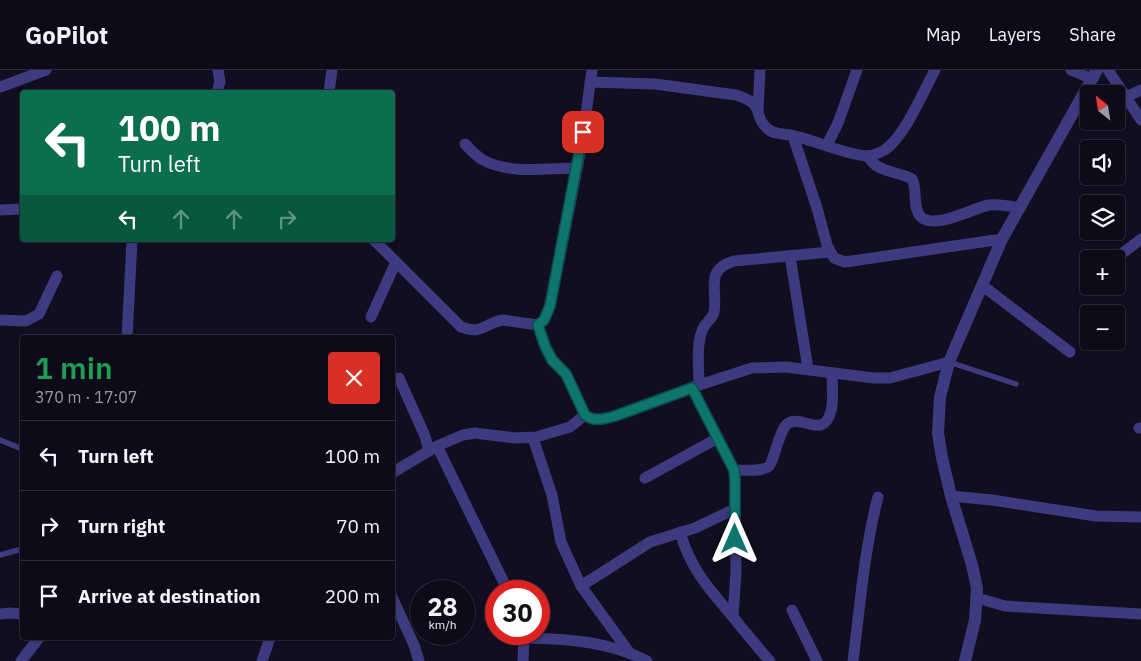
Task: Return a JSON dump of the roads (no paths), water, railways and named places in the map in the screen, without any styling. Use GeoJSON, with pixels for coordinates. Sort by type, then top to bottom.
{"type":"FeatureCollection","features":[{"type":"Feature","properties":{"kind":"street"},"geometry":{"type":"LineString","coordinates":[[0,87],[46,70]]}},
{"type":"Feature","properties":{"kind":"street"},"geometry":{"type":"LineString","coordinates":[[218,70],[220,82],[218,90]]}},
{"type":"Feature","properties":{"kind":"street"},"geometry":{"type":"LineString","coordinates":[[329,90],[332,70]]}},
{"type":"Feature","properties":{"kind":"street"},"geometry":{"type":"LineString","coordinates":[[758,110],[760,70]]}},
{"type":"Feature","properties":{"kind":"street"},"geometry":{"type":"LineString","coordinates":[[827,145],[838,123],[857,70]]}},
{"type":"Feature","properties":{"kind":"street"},"geometry":{"type":"LineString","coordinates":[[376,242],[461,327],[478,330],[503,320],[538,325],[544,320],[550,306],[578,168],[591,76],[736,95],[754,103],[760,118],[767,129],[772,132],[868,156],[886,149],[896,139],[913,112],[935,70]]}},
{"type":"Feature","properties":{"kind":"street"},"geometry":{"type":"LineString","coordinates":[[965,661],[975,620],[978,598],[976,577],[950,496],[942,458],[938,433],[940,398],[949,362],[1002,239],[1094,75],[1071,70]]}},
{"type":"Feature","properties":{"kind":"street"},"geometry":{"type":"LineString","coordinates":[[1108,70],[1141,120]]}},
{"type":"Feature","properties":{"kind":"street"},"geometry":{"type":"LineString","coordinates":[[1126,97],[1141,90]]}},
{"type":"Feature","properties":{"kind":"street"},"geometry":{"type":"LineString","coordinates":[[794,136],[830,252],[834,258],[845,262],[1002,239]]}},
{"type":"Feature","properties":{"kind":"street"},"geometry":{"type":"LineString","coordinates":[[465,144],[484,160],[506,168],[578,168]]}},
{"type":"Feature","properties":{"kind":"street"},"geometry":{"type":"LineString","coordinates":[[868,156],[872,164],[877,168],[912,179],[915,184],[918,213],[928,221],[947,219],[991,205],[1020,208]]}},
{"type":"Feature","properties":{"kind":"street"},"geometry":{"type":"LineString","coordinates":[[0,210],[20,209]]}},
{"type":"Feature","properties":{"kind":"street"},"geometry":{"type":"LineString","coordinates":[[1125,251],[1141,238]]}},
{"type":"Feature","properties":{"kind":"street"},"geometry":{"type":"LineString","coordinates":[[127,335],[132,242]]}},
{"type":"Feature","properties":{"kind":"street"},"geometry":{"type":"LineString","coordinates":[[733,617],[736,571],[734,470],[696,386],[700,340],[704,325],[714,314],[716,273],[724,264],[734,261],[830,252]]}},
{"type":"Feature","properties":{"kind":"street"},"geometry":{"type":"LineString","coordinates":[[790,256],[808,369]]}},
{"type":"Feature","properties":{"kind":"street"},"geometry":{"type":"LineString","coordinates":[[371,317],[396,262]]}},
{"type":"Feature","properties":{"kind":"street"},"geometry":{"type":"LineString","coordinates":[[0,320],[26,321],[39,314],[57,276]]}},
{"type":"Feature","properties":{"kind":"street"},"geometry":{"type":"LineString","coordinates":[[983,286],[1070,352]]}},
{"type":"Feature","properties":{"kind":"street"},"geometry":{"type":"LineString","coordinates":[[538,325],[552,360],[566,374],[585,415],[590,419],[602,420],[615,416],[696,386],[752,368],[786,367],[853,376],[890,378],[949,362]]}},
{"type":"Feature","properties":{"kind":"street"},"geometry":{"type":"LineString","coordinates":[[734,470],[764,468],[773,463],[776,448],[783,431],[790,422],[797,421],[818,426],[823,424],[831,412],[832,372]]}},
{"type":"Feature","properties":{"kind":"street"},"geometry":{"type":"LineString","coordinates":[[399,378],[425,436],[502,580]]}},
{"type":"Feature","properties":{"kind":"street"},"geometry":{"type":"LineString","coordinates":[[395,471],[433,449],[463,435],[475,433],[515,438],[533,438],[570,427],[585,415]]}},
{"type":"Feature","properties":{"kind":"street"},"geometry":{"type":"LineString","coordinates":[[533,438],[552,495],[559,536],[581,586],[628,652]]}},
{"type":"Feature","properties":{"kind":"street"},"geometry":{"type":"LineString","coordinates":[[646,478],[718,438]]}},
{"type":"Feature","properties":{"kind":"street"},"geometry":{"type":"LineString","coordinates":[[853,661],[863,573],[870,527],[878,496]]}},
{"type":"Feature","properties":{"kind":"street"},"geometry":{"type":"LineString","coordinates":[[950,496],[992,500],[1096,516],[1141,517]]}},
{"type":"Feature","properties":{"kind":"street"},"geometry":{"type":"LineString","coordinates":[[581,586],[650,542],[695,528],[735,509]]}},
{"type":"Feature","properties":{"kind":"street"},"geometry":{"type":"LineString","coordinates":[[680,532],[685,550],[694,568],[770,661]]}},
{"type":"Feature","properties":{"kind":"street"},"geometry":{"type":"LineString","coordinates":[[978,598],[1005,606],[1141,614]]}},
{"type":"Feature","properties":{"kind":"street"},"geometry":{"type":"LineString","coordinates":[[395,604],[414,645],[418,661]]}},
{"type":"Feature","properties":{"kind":"street"},"geometry":{"type":"LineString","coordinates":[[792,610],[817,661]]}},
{"type":"Feature","properties":{"kind":"street"},"geometry":{"type":"LineString","coordinates":[[0,614],[20,614]]}},
{"type":"Feature","properties":{"kind":"street"},"geometry":{"type":"LineString","coordinates":[[550,638],[585,641],[628,652],[647,661]]}},
{"type":"Feature","properties":{"kind":"street"},"geometry":{"type":"LineString","coordinates":[[21,661],[37,640]]}},
{"type":"Feature","properties":{"kind":"street"},"geometry":{"type":"LineString","coordinates":[[262,661],[267,640]]}},
{"type":"Feature","properties":{"kind":"street"},"geometry":{"type":"LineString","coordinates":[[522,645],[523,661]]}},
{"type":"Feature","properties":{"kind":"lane"},"geometry":{"type":"LineString","coordinates":[[949,362],[1016,384]]}},
{"type":"Feature","properties":{"kind":"lane"},"geometry":{"type":"LineString","coordinates":[[0,440],[20,448]]}},
{"type":"Feature","properties":{"kind":"lane"},"geometry":{"type":"LineString","coordinates":[[0,555],[20,550]]}}]}
